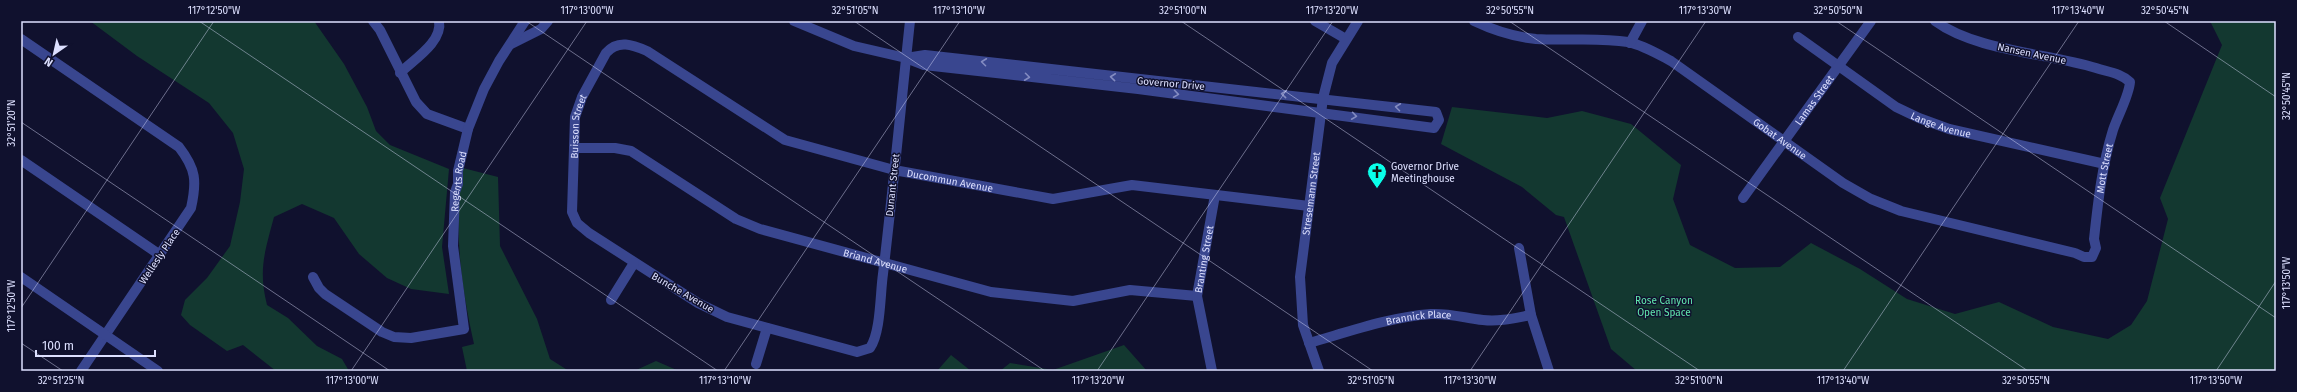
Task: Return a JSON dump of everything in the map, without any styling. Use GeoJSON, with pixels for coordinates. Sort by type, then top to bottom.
{"type":"FeatureCollection","features":[{"type":"Feature","properties":{"kind":"street"},"geometry":{"type":"LineString","coordinates":[[372,21],[380,30],[400,73],[416,102],[427,114],[468,129]]}},
{"type":"Feature","properties":{"kind":"street"},"geometry":{"type":"LineString","coordinates":[[400,73],[435,40],[440,27],[439,21]]}},
{"type":"Feature","properties":{"kind":"street","name":"Regents Road"},"geometry":{"type":"LineString","coordinates":[[313,277],[319,288],[325,294],[389,335],[412,338],[464,329],[455,271],[453,221],[458,171],[468,129],[484,89],[499,61],[512,44],[525,21]]}},
{"type":"Feature","properties":{"kind":"street","name":"Regents Road"},"geometry":{"type":"LineString","coordinates":[[512,44],[541,29],[548,21]]}},
{"type":"Feature","properties":{"kind":"street","name":"Governor Drive"},"geometry":{"type":"LineString","coordinates":[[794,21],[854,46],[906,58],[924,66],[1321,112],[1434,128],[1439,120],[1436,112],[1323,98],[925,55],[906,58]]}},
{"type":"Feature","properties":{"kind":"street","name":"Dunant Street"},"geometry":{"type":"LineString","coordinates":[[870,348],[875,336],[884,263],[910,21]]}},
{"type":"Feature","properties":{"kind":"street"},"geometry":{"type":"LineString","coordinates":[[1315,21],[1346,39]]}},
{"type":"Feature","properties":{"kind":"street","name":"Stresemann Street"},"geometry":{"type":"LineString","coordinates":[[1319,371],[1303,325],[1300,277],[1323,98],[1332,63],[1358,21]]}},
{"type":"Feature","properties":{"kind":"street"},"geometry":{"type":"LineString","coordinates":[[1630,43],[1642,21]]}},
{"type":"Feature","properties":{"kind":"street","name":"Lamas Street"},"geometry":{"type":"LineString","coordinates":[[1743,198],[1871,21]]}},
{"type":"Feature","properties":{"kind":"street","name":"Nansen Avenue"},"geometry":{"type":"LineString","coordinates":[[1935,21],[1959,35],[1985,43],[2082,63],[2123,75],[2130,82]]}},
{"type":"Feature","properties":{"kind":"street","name":"Gobat Avenue"},"geometry":{"type":"LineString","coordinates":[[1479,22],[1507,33],[1535,38],[1613,40],[1630,43],[1671,60],[1843,183],[1871,199],[1901,211],[2075,253],[2084,257],[2092,257]]}},
{"type":"Feature","properties":{"kind":"street","name":"Lange Avenue"},"geometry":{"type":"LineString","coordinates":[[1798,37],[1896,107],[1926,121],[1949,129],[2105,164]]}},
{"type":"Feature","properties":{"kind":"street","name":"Wellesly Place"},"geometry":{"type":"LineString","coordinates":[[21,39],[178,147],[189,161],[194,175],[195,189],[191,208],[81,371]]}},
{"type":"Feature","properties":{"kind":"street","name":"Buisson Street"},"geometry":{"type":"LineString","coordinates":[[577,223],[572,212],[575,116],[582,97],[606,53],[611,47],[620,44]]}},
{"type":"Feature","properties":{"kind":"street","name":"Ducommun Avenue"},"geometry":{"type":"LineString","coordinates":[[620,44],[632,45],[647,51],[785,140],[894,170],[1053,199],[1132,184],[1309,206]]}},
{"type":"Feature","properties":{"kind":"street","name":"Mott Street"},"geometry":{"type":"LineString","coordinates":[[2092,257],[2096,248],[2094,239],[2105,164],[2115,124],[2124,99],[2130,91],[2130,82]]}},
{"type":"Feature","properties":{"kind":"street","name":"Briand Avenue"},"geometry":{"type":"LineString","coordinates":[[574,148],[615,148],[631,151],[736,218],[760,229],[990,292],[1049,300],[1073,301],[1130,290],[1197,296]]}},
{"type":"Feature","properties":{"kind":"street"},"geometry":{"type":"LineString","coordinates":[[21,160],[160,255]]}},
{"type":"Feature","properties":{"kind":"street","name":"Branting Street"},"geometry":{"type":"LineString","coordinates":[[1212,371],[1197,296],[1215,195]]}},
{"type":"Feature","properties":{"kind":"street","name":"Bunche Avenue"},"geometry":{"type":"LineString","coordinates":[[577,223],[634,263],[698,303],[727,317],[857,352],[870,348]]}},
{"type":"Feature","properties":{"kind":"street"},"geometry":{"type":"LineString","coordinates":[[1519,248],[1531,315],[1549,371]]}},
{"type":"Feature","properties":{"kind":"street"},"geometry":{"type":"LineString","coordinates":[[611,300],[634,263]]}},
{"type":"Feature","properties":{"kind":"street"},"geometry":{"type":"LineString","coordinates":[[21,277],[158,371]]}},
{"type":"Feature","properties":{"kind":"street","name":"Brannick Place"},"geometry":{"type":"LineString","coordinates":[[1309,343],[1401,318],[1430,314],[1448,314],[1483,320],[1501,320],[1531,315]]}},
{"type":"Feature","properties":{"kind":"street"},"geometry":{"type":"LineString","coordinates":[[756,364],[767,328]]}},
{"type":"Feature","properties":{"kind":"green space"},"geometry":{"type":"Polygon","coordinates":[[[90,21],[314,21],[344,64],[367,107],[376,131],[390,145],[449,169],[442,247],[449,294],[411,289],[387,278],[359,254],[334,218],[302,204],[274,217],[265,251],[263,271],[264,293],[267,305],[288,318],[317,346],[342,359],[349,371],[276,371],[243,345],[227,351],[190,325],[181,315],[185,300],[207,278],[230,246],[240,202],[244,169],[233,133],[209,103],[137,56],[90,21]]]}},
{"type":"Feature","properties":{"kind":"green space","name":"Rose Canyon Open Space"},"geometry":{"type":"Polygon","coordinates":[[[2210,21],[2276,21],[2276,371],[1637,371],[1611,349],[1564,217],[1556,215],[1522,187],[1441,144],[1452,107],[1547,118],[1582,111],[1631,124],[1681,165],[1673,199],[1690,245],[1735,268],[1780,267],[1811,243],[1860,269],[1907,299],[1955,314],[1999,302],[2053,327],[2108,339],[2131,325],[2147,301],[2168,219],[2160,198],[2222,45],[2210,21]]]}},
{"type":"Feature","properties":{"kind":"green space"},"geometry":{"type":"Polygon","coordinates":[[[463,168],[498,177],[500,246],[537,319],[550,359],[569,371],[467,371],[462,347],[474,344],[465,300],[460,257],[459,213],[463,168]]]}},
{"type":"Feature","properties":{"kind":"green space"},"geometry":{"type":"Polygon","coordinates":[[[1124,345],[1147,371],[1000,371],[1010,363],[1053,370],[1124,345]]]}},
{"type":"Feature","properties":{"kind":"green space"},"geometry":{"type":"Polygon","coordinates":[[[951,355],[971,371],[937,371],[951,355]]]}},
{"type":"Feature","properties":{"kind":"green space"},"geometry":{"type":"Polygon","coordinates":[[[656,361],[679,371],[634,371],[656,361]]]}},
{"type":"Feature","properties":{"kind":"place","name":"Governor Drive Meetinghouse"},"geometry":{"type":"Point","coordinates":[1377,189]}}]}
